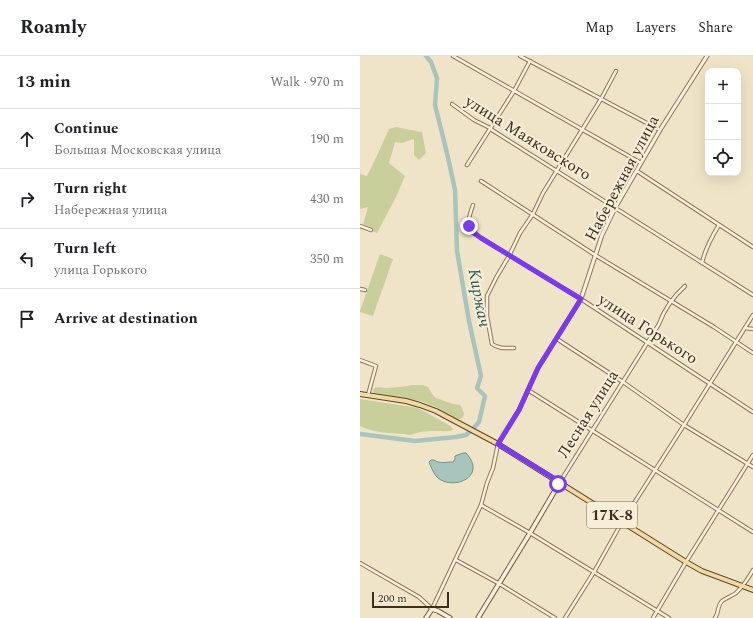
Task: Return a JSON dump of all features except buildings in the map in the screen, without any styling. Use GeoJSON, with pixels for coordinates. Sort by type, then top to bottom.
{"type":"FeatureCollection","features":[{"type":"Feature","properties":{"kind":"main road"},"geometry":{"type":"LineString","coordinates":[[360,394],[406,401],[436,411],[498,444],[560,482]]}},
{"type":"Feature","properties":{"kind":"main road","name":"17К-8"},"geometry":{"type":"LineString","coordinates":[[560,482],[702,571],[753,590]]}},
{"type":"Feature","properties":{"kind":"main road","name":"Лесная улица"},"geometry":{"type":"LineString","coordinates":[[478,618],[560,482]]}},
{"type":"Feature","properties":{"kind":"main road"},"geometry":{"type":"LineString","coordinates":[[432,609],[450,618]]}},
{"type":"Feature","properties":{"kind":"main road","name":"Набережная улица"},"geometry":{"type":"LineString","coordinates":[[426,618],[432,609]]}},
{"type":"Feature","properties":{"kind":"street"},"geometry":{"type":"LineString","coordinates":[[453,56],[641,163]]}},
{"type":"Feature","properties":{"kind":"street"},"geometry":{"type":"LineString","coordinates":[[520,56],[660,130]]}},
{"type":"Feature","properties":{"kind":"street","name":"Набережная улица"},"geometry":{"type":"LineString","coordinates":[[432,609],[481,505],[493,468],[498,444],[519,410],[538,368],[581,299],[602,235],[615,208],[660,130],[706,56]]}},
{"type":"Feature","properties":{"kind":"street"},"geometry":{"type":"LineString","coordinates":[[467,165],[514,91],[530,61]]}},
{"type":"Feature","properties":{"kind":"street"},"geometry":{"type":"LineString","coordinates":[[514,348],[498,348],[492,344],[487,316],[487,296],[520,233],[533,214],[543,193],[583,130],[616,71]]}},
{"type":"Feature","properties":{"kind":"street","name":"улица Маяковского"},"geometry":{"type":"LineString","coordinates":[[452,104],[474,120],[490,128],[753,295]]}},
{"type":"Feature","properties":{"kind":"street"},"geometry":{"type":"LineString","coordinates":[[637,171],[753,247]]}},
{"type":"Feature","properties":{"kind":"street"},"geometry":{"type":"LineString","coordinates":[[481,181],[753,353]]}},
{"type":"Feature","properties":{"kind":"street","name":"улица Горького"},"geometry":{"type":"LineString","coordinates":[[473,205],[468,221],[472,232],[581,299],[753,412]]}},
{"type":"Feature","properties":{"kind":"street"},"geometry":{"type":"LineString","coordinates":[[702,264],[704,253],[719,225]]}},
{"type":"Feature","properties":{"kind":"street"},"geometry":{"type":"LineString","coordinates":[[360,226],[371,230]]}},
{"type":"Feature","properties":{"kind":"street","name":"Лесная улица"},"geometry":{"type":"LineString","coordinates":[[560,482],[672,301],[679,291],[685,286]]}},
{"type":"Feature","properties":{"kind":"street"},"geometry":{"type":"LineString","coordinates":[[360,289],[365,290]]}},
{"type":"Feature","properties":{"kind":"street"},"geometry":{"type":"LineString","coordinates":[[565,618],[594,572],[622,522],[753,315]]}},
{"type":"Feature","properties":{"kind":"street"},"geometry":{"type":"LineString","coordinates":[[745,328],[753,329]]}},
{"type":"Feature","properties":{"kind":"street"},"geometry":{"type":"LineString","coordinates":[[557,339],[684,425],[753,467]]}},
{"type":"Feature","properties":{"kind":"street"},"geometry":{"type":"LineString","coordinates":[[360,360],[376,366],[368,395]]}},
{"type":"Feature","properties":{"kind":"street"},"geometry":{"type":"LineString","coordinates":[[528,390],[753,532]]}},
{"type":"Feature","properties":{"kind":"street"},"geometry":{"type":"LineString","coordinates":[[653,618],[753,455]]}},
{"type":"Feature","properties":{"kind":"street"},"geometry":{"type":"LineString","coordinates":[[481,505],[530,532],[669,618]]}},
{"type":"Feature","properties":{"kind":"street"},"geometry":{"type":"LineString","coordinates":[[456,560],[555,618]]}},
{"type":"Feature","properties":{"kind":"street"},"geometry":{"type":"LineString","coordinates":[[360,563],[419,597],[432,609]]}},
{"type":"Feature","properties":{"kind":"street"},"geometry":{"type":"LineString","coordinates":[[714,618],[722,601],[735,594],[743,586],[753,570]]}},
{"type":"Feature","properties":{"kind":"green space"},"geometry":{"type":"Polygon","coordinates":[[[396,127],[422,132],[426,153],[419,160],[414,155],[414,139],[402,143],[395,142],[389,163],[405,176],[377,233],[363,225],[368,207],[360,209],[360,174],[367,176],[389,129],[396,127]]]}},
{"type":"Feature","properties":{"kind":"green space"},"geometry":{"type":"Polygon","coordinates":[[[380,254],[393,259],[373,316],[360,311],[380,254]]]}},
{"type":"Feature","properties":{"kind":"green space"},"geometry":{"type":"Polygon","coordinates":[[[423,385],[428,387],[436,398],[460,405],[464,414],[463,417],[457,419],[438,408],[421,401],[374,393],[373,391],[373,389],[380,387],[402,387],[423,385]]]}},
{"type":"Feature","properties":{"kind":"green space"},"geometry":{"type":"Polygon","coordinates":[[[360,399],[418,408],[452,427],[453,430],[425,431],[408,435],[382,432],[365,428],[360,426],[360,399]]]}},
{"type":"Feature","properties":{"kind":"water"},"geometry":{"type":"Polygon","coordinates":[[[466,453],[472,462],[473,469],[465,480],[450,483],[442,481],[436,476],[429,462],[431,460],[453,462],[455,456],[466,453]]]}},
{"type":"Feature","properties":{"kind":"waterway","name":"Киржач"},"geometry":{"type":"LineString","coordinates":[[360,434],[415,441],[466,435],[479,422],[485,396],[477,388],[481,376],[469,321],[457,251],[455,190],[435,105],[437,78],[431,62],[426,56]]}},
{"type":"Feature","properties":{"kind":"route"},"geometry":{"type":"LineString","coordinates":[[469,226],[472,232],[481,238],[581,299],[538,368],[519,410],[498,444],[560,482],[558,484]]}}]}
